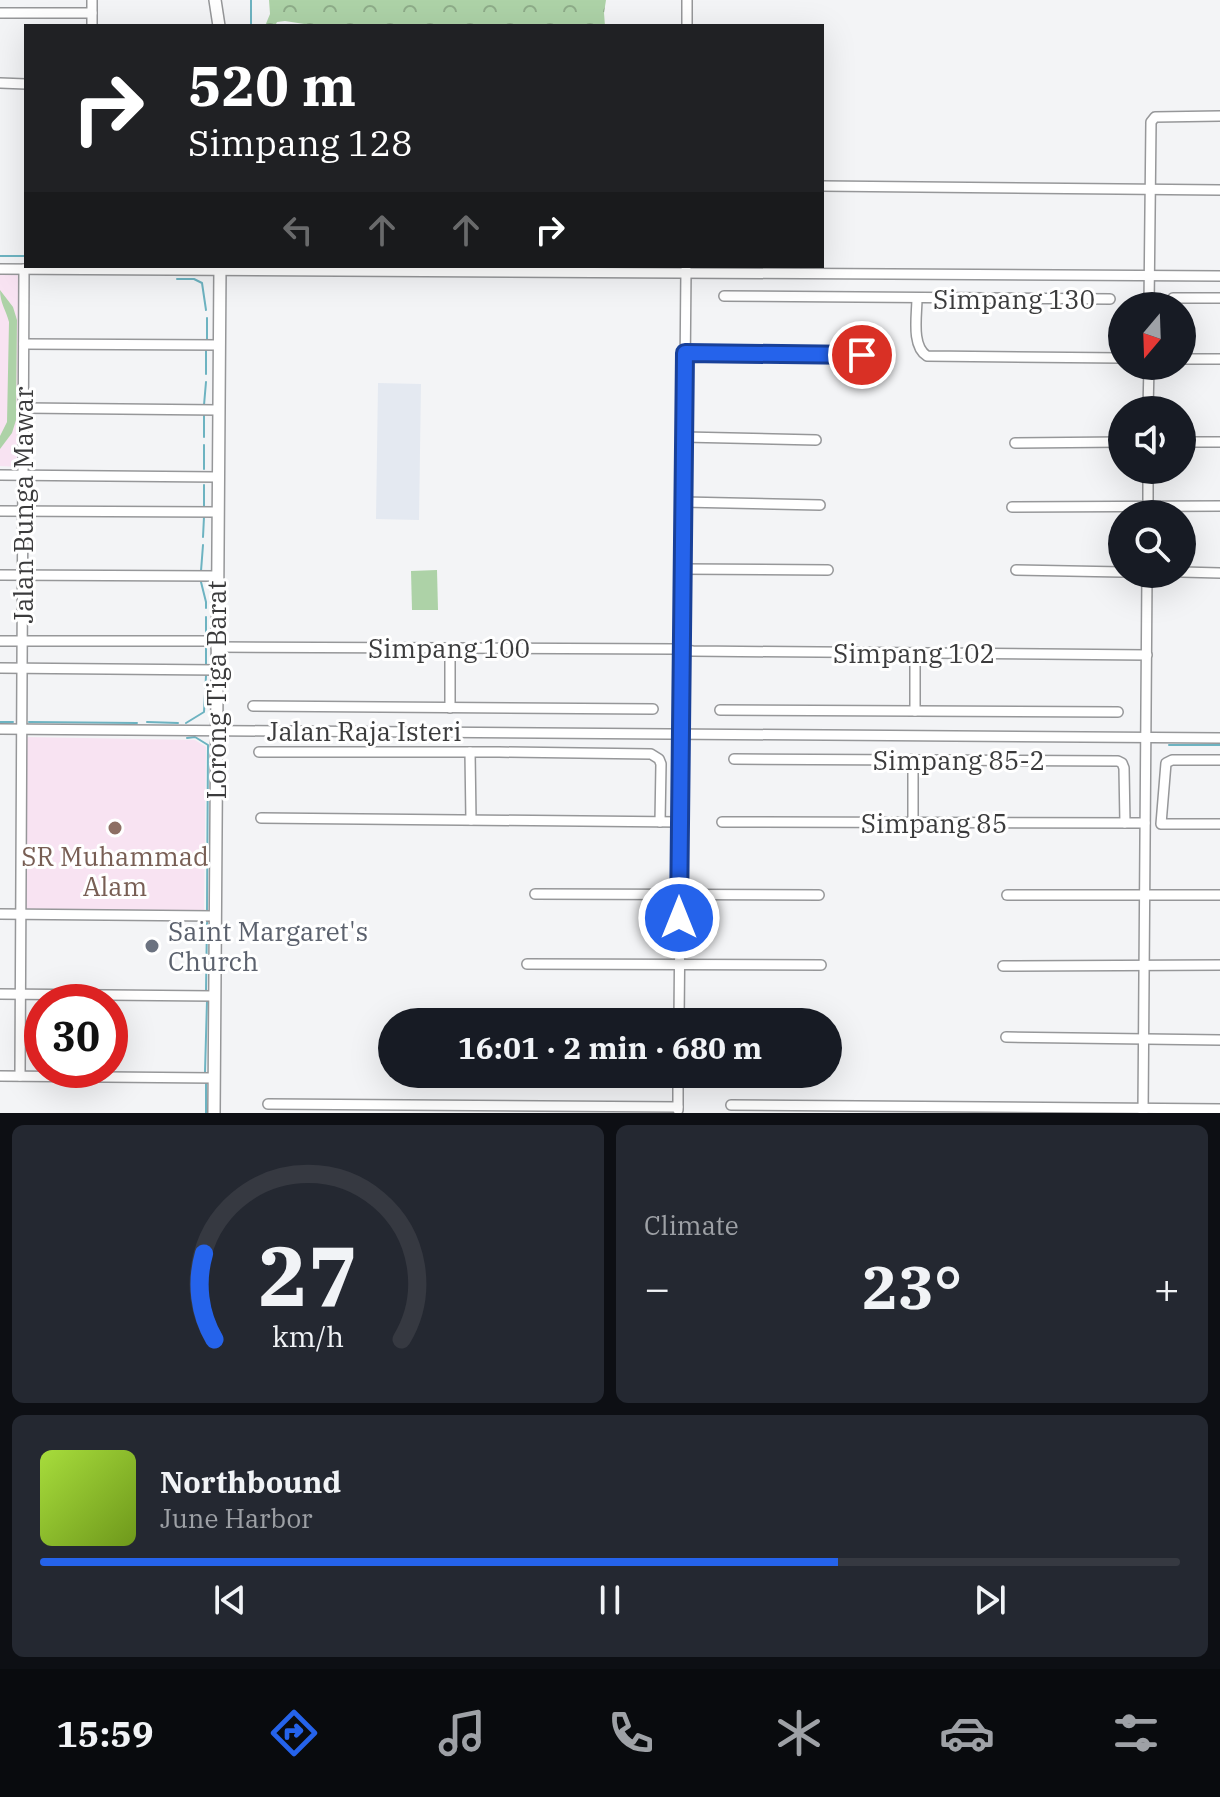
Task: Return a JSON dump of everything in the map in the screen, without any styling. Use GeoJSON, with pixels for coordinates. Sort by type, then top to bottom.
{"type":"FeatureCollection","features":[{"type":"Feature","properties":{"kind":"main road"},"geometry":{"type":"LineString","coordinates":[[215,0],[219,24]]}},
{"type":"Feature","properties":{"kind":"main road","name":"Lorong Tiga Barat"},"geometry":{"type":"LineString","coordinates":[[214,1113],[220,268]]}},
{"type":"Feature","properties":{"kind":"street"},"geometry":{"type":"LineString","coordinates":[[92,0],[92,24]]}},
{"type":"Feature","properties":{"kind":"street"},"geometry":{"type":"LineString","coordinates":[[687,0],[687,24]]}},
{"type":"Feature","properties":{"kind":"street"},"geometry":{"type":"LineString","coordinates":[[0,13],[92,13]]}},
{"type":"Feature","properties":{"kind":"street"},"geometry":{"type":"LineString","coordinates":[[0,83],[24,84]]}},
{"type":"Feature","properties":{"kind":"street"},"geometry":{"type":"LineString","coordinates":[[1149,292],[1151,122],[1155,117],[1220,116]]}},
{"type":"Feature","properties":{"kind":"street"},"geometry":{"type":"LineString","coordinates":[[824,186],[1220,190]]}},
{"type":"Feature","properties":{"kind":"street"},"geometry":{"type":"LineString","coordinates":[[0,269],[686,269],[1220,276]]}},
{"type":"Feature","properties":{"kind":"street","name":"Jalan Bunga Mawar"},"geometry":{"type":"LineString","coordinates":[[20,1076],[24,269]]}},
{"type":"Feature","properties":{"kind":"street"},"geometry":{"type":"LineString","coordinates":[[679,1008],[686,269]]}},
{"type":"Feature","properties":{"kind":"street","name":"Simpang 130"},"geometry":{"type":"LineString","coordinates":[[724,296],[1108,299]]}},
{"type":"Feature","properties":{"kind":"street","name":"Simpang 130"},"geometry":{"type":"LineString","coordinates":[[917,298],[917,344],[920,352],[927,356],[1108,358]]}},
{"type":"Feature","properties":{"kind":"street"},"geometry":{"type":"LineString","coordinates":[[1196,298],[1220,298]]}},
{"type":"Feature","properties":{"kind":"street"},"geometry":{"type":"LineString","coordinates":[[24,344],[219,345]]}},
{"type":"Feature","properties":{"kind":"street"},"geometry":{"type":"LineString","coordinates":[[685,353],[862,355]]}},
{"type":"Feature","properties":{"kind":"street"},"geometry":{"type":"LineString","coordinates":[[1196,359],[1220,359]]}},
{"type":"Feature","properties":{"kind":"street"},"geometry":{"type":"LineString","coordinates":[[24,408],[218,410]]}},
{"type":"Feature","properties":{"kind":"street"},"geometry":{"type":"LineString","coordinates":[[684,437],[816,440]]}},
{"type":"Feature","properties":{"kind":"street"},"geometry":{"type":"LineString","coordinates":[[1015,443],[1108,442]]}},
{"type":"Feature","properties":{"kind":"street"},"geometry":{"type":"LineString","coordinates":[[1196,442],[1220,442]]}},
{"type":"Feature","properties":{"kind":"street"},"geometry":{"type":"LineString","coordinates":[[0,475],[217,477]]}},
{"type":"Feature","properties":{"kind":"street"},"geometry":{"type":"LineString","coordinates":[[683,502],[820,505]]}},
{"type":"Feature","properties":{"kind":"street"},"geometry":{"type":"LineString","coordinates":[[1196,507],[1220,506]]}},
{"type":"Feature","properties":{"kind":"street"},"geometry":{"type":"LineString","coordinates":[[1012,507],[1108,509]]}},
{"type":"Feature","properties":{"kind":"street"},"geometry":{"type":"LineString","coordinates":[[0,511],[217,512]]}},
{"type":"Feature","properties":{"kind":"street"},"geometry":{"type":"LineString","coordinates":[[682,569],[828,570]]}},
{"type":"Feature","properties":{"kind":"street"},"geometry":{"type":"LineString","coordinates":[[1016,570],[1108,572]]}},
{"type":"Feature","properties":{"kind":"street"},"geometry":{"type":"LineString","coordinates":[[1196,572],[1220,573]]}},
{"type":"Feature","properties":{"kind":"street"},"geometry":{"type":"LineString","coordinates":[[0,575],[217,576]]}},
{"type":"Feature","properties":{"kind":"street"},"geometry":{"type":"LineString","coordinates":[[1143,1111],[1147,588]]}},
{"type":"Feature","properties":{"kind":"street","name":"Simpang 100"},"geometry":{"type":"LineString","coordinates":[[0,641],[681,650]]}},
{"type":"Feature","properties":{"kind":"street"},"geometry":{"type":"LineString","coordinates":[[450,648],[450,708]]}},
{"type":"Feature","properties":{"kind":"street","name":"Simpang 102"},"geometry":{"type":"LineString","coordinates":[[681,650],[1147,655]]}},
{"type":"Feature","properties":{"kind":"street"},"geometry":{"type":"LineString","coordinates":[[915,653],[915,711]]}},
{"type":"Feature","properties":{"kind":"street"},"geometry":{"type":"LineString","coordinates":[[0,668],[217,670]]}},
{"type":"Feature","properties":{"kind":"street"},"geometry":{"type":"LineString","coordinates":[[253,706],[653,709]]}},
{"type":"Feature","properties":{"kind":"street"},"geometry":{"type":"LineString","coordinates":[[720,710],[1118,712]]}},
{"type":"Feature","properties":{"kind":"street","name":"Jalan Raja Isteri"},"geometry":{"type":"LineString","coordinates":[[0,729],[1220,738]]}},
{"type":"Feature","properties":{"kind":"street"},"geometry":{"type":"LineString","coordinates":[[259,752],[640,753],[655,756],[661,764],[660,822]]}},
{"type":"Feature","properties":{"kind":"street"},"geometry":{"type":"LineString","coordinates":[[470,752],[471,820]]}},
{"type":"Feature","properties":{"kind":"street","name":"Simpang 85-2"},"geometry":{"type":"LineString","coordinates":[[734,759],[1118,761],[1124,768],[1125,823]]}},
{"type":"Feature","properties":{"kind":"street"},"geometry":{"type":"LineString","coordinates":[[913,759],[913,823]]}},
{"type":"Feature","properties":{"kind":"street"},"geometry":{"type":"LineString","coordinates":[[1220,760],[1167,761],[1161,824],[1220,824]]}},
{"type":"Feature","properties":{"kind":"street"},"geometry":{"type":"LineString","coordinates":[[261,818],[680,822]]}},
{"type":"Feature","properties":{"kind":"street","name":"Simpang 85"},"geometry":{"type":"LineString","coordinates":[[722,822],[1145,823]]}},
{"type":"Feature","properties":{"kind":"street"},"geometry":{"type":"LineString","coordinates":[[535,894],[819,895]]}},
{"type":"Feature","properties":{"kind":"street"},"geometry":{"type":"LineString","coordinates":[[1007,895],[1220,895]]}},
{"type":"Feature","properties":{"kind":"street"},"geometry":{"type":"LineString","coordinates":[[0,914],[214,916]]}},
{"type":"Feature","properties":{"kind":"street"},"geometry":{"type":"LineString","coordinates":[[527,964],[821,965]]}},
{"type":"Feature","properties":{"kind":"street"},"geometry":{"type":"LineString","coordinates":[[1003,966],[1220,965]]}},
{"type":"Feature","properties":{"kind":"street"},"geometry":{"type":"LineString","coordinates":[[0,994],[213,996]]}},
{"type":"Feature","properties":{"kind":"street"},"geometry":{"type":"LineString","coordinates":[[1006,1037],[1220,1040]]}},
{"type":"Feature","properties":{"kind":"street"},"geometry":{"type":"LineString","coordinates":[[0,1076],[213,1078]]}},
{"type":"Feature","properties":{"kind":"street"},"geometry":{"type":"LineString","coordinates":[[268,1104],[678,1110],[678,1088]]}},
{"type":"Feature","properties":{"kind":"street"},"geometry":{"type":"LineString","coordinates":[[731,1105],[931,1110],[1220,1109]]}},
{"type":"Feature","properties":{"kind":"shaded area"},"geometry":{"type":"Polygon","coordinates":[[[0,275],[17,275],[21,278],[19,467],[0,466],[0,275]]]}},
{"type":"Feature","properties":{"kind":"shaded area"},"geometry":{"type":"Polygon","coordinates":[[[378,383],[421,384],[419,520],[376,519],[378,383]]]}},
{"type":"Feature","properties":{"kind":"shaded area","name":"SR Muhammad Alam"},"geometry":{"type":"Polygon","coordinates":[[[25,737],[195,740],[206,747],[204,911],[25,910],[25,737]]]}},
{"type":"Feature","properties":{"kind":"green space"},"geometry":{"type":"Polygon","coordinates":[[[269,0],[606,0],[605,24],[304,24],[285,21],[266,24],[270,14],[269,0]]]}},
{"type":"Feature","properties":{"kind":"green space"},"geometry":{"type":"Polygon","coordinates":[[[0,290],[13,307],[17,320],[16,420],[12,433],[0,449],[0,436],[7,422],[9,322],[0,290]]]}},
{"type":"Feature","properties":{"kind":"green space"},"geometry":{"type":"Polygon","coordinates":[[[437,570],[438,610],[412,610],[411,571],[437,570]]]}},
{"type":"Feature","properties":{"kind":"waterway"},"geometry":{"type":"LineString","coordinates":[[251,0],[251,24]]}},
{"type":"Feature","properties":{"kind":"waterway"},"geometry":{"type":"LineString","coordinates":[[0,256],[24,256]]}},
{"type":"Feature","properties":{"kind":"waterway"},"geometry":{"type":"LineString","coordinates":[[177,279],[194,279],[202,283],[206,310]]}},
{"type":"Feature","properties":{"kind":"waterway"},"geometry":{"type":"LineString","coordinates":[[207,318],[207,341]]}},
{"type":"Feature","properties":{"kind":"waterway"},"geometry":{"type":"LineString","coordinates":[[206,351],[206,374]]}},
{"type":"Feature","properties":{"kind":"waterway"},"geometry":{"type":"LineString","coordinates":[[204,405],[206,382]]}},
{"type":"Feature","properties":{"kind":"waterway"},"geometry":{"type":"LineString","coordinates":[[204,414],[204,437]]}},
{"type":"Feature","properties":{"kind":"waterway"},"geometry":{"type":"LineString","coordinates":[[204,445],[204,469]]}},
{"type":"Feature","properties":{"kind":"waterway"},"geometry":{"type":"LineString","coordinates":[[204,485],[204,508]]}},
{"type":"Feature","properties":{"kind":"waterway"},"geometry":{"type":"LineString","coordinates":[[203,537],[204,517]]}},
{"type":"Feature","properties":{"kind":"waterway"},"geometry":{"type":"LineString","coordinates":[[201,571],[203,545]]}},
{"type":"Feature","properties":{"kind":"waterway"},"geometry":{"type":"LineString","coordinates":[[201,582],[206,608]]}},
{"type":"Feature","properties":{"kind":"waterway"},"geometry":{"type":"LineString","coordinates":[[206,617],[206,636]]}},
{"type":"Feature","properties":{"kind":"waterway"},"geometry":{"type":"LineString","coordinates":[[206,646],[206,665]]}},
{"type":"Feature","properties":{"kind":"waterway"},"geometry":{"type":"LineString","coordinates":[[186,723],[204,712],[206,676]]}},
{"type":"Feature","properties":{"kind":"waterway"},"geometry":{"type":"LineString","coordinates":[[0,722],[13,722]]}},
{"type":"Feature","properties":{"kind":"waterway"},"geometry":{"type":"LineString","coordinates":[[29,722],[137,723]]}},
{"type":"Feature","properties":{"kind":"waterway"},"geometry":{"type":"LineString","coordinates":[[147,722],[178,723]]}},
{"type":"Feature","properties":{"kind":"waterway"},"geometry":{"type":"LineString","coordinates":[[187,738],[195,737],[208,745],[207,912]]}},
{"type":"Feature","properties":{"kind":"waterway"},"geometry":{"type":"LineString","coordinates":[[1169,745],[1220,745]]}},
{"type":"Feature","properties":{"kind":"waterway"},"geometry":{"type":"LineString","coordinates":[[206,992],[207,920]]}},
{"type":"Feature","properties":{"kind":"waterway"},"geometry":{"type":"LineString","coordinates":[[205,1072],[207,1001]]}},
{"type":"Feature","properties":{"kind":"waterway"},"geometry":{"type":"LineString","coordinates":[[206,1083],[206,1113]]}},
{"type":"Feature","properties":{"kind":"place","name":"SR Muhammad Alam"},"geometry":{"type":"Point","coordinates":[115,828]}},
{"type":"Feature","properties":{"kind":"place","name":"Saint Margaret's Church"},"geometry":{"type":"Point","coordinates":[152,946]}},
{"type":"Feature","properties":{"kind":"route"},"geometry":{"type":"LineString","coordinates":[[679,918],[685,353],[862,355]]}}]}
